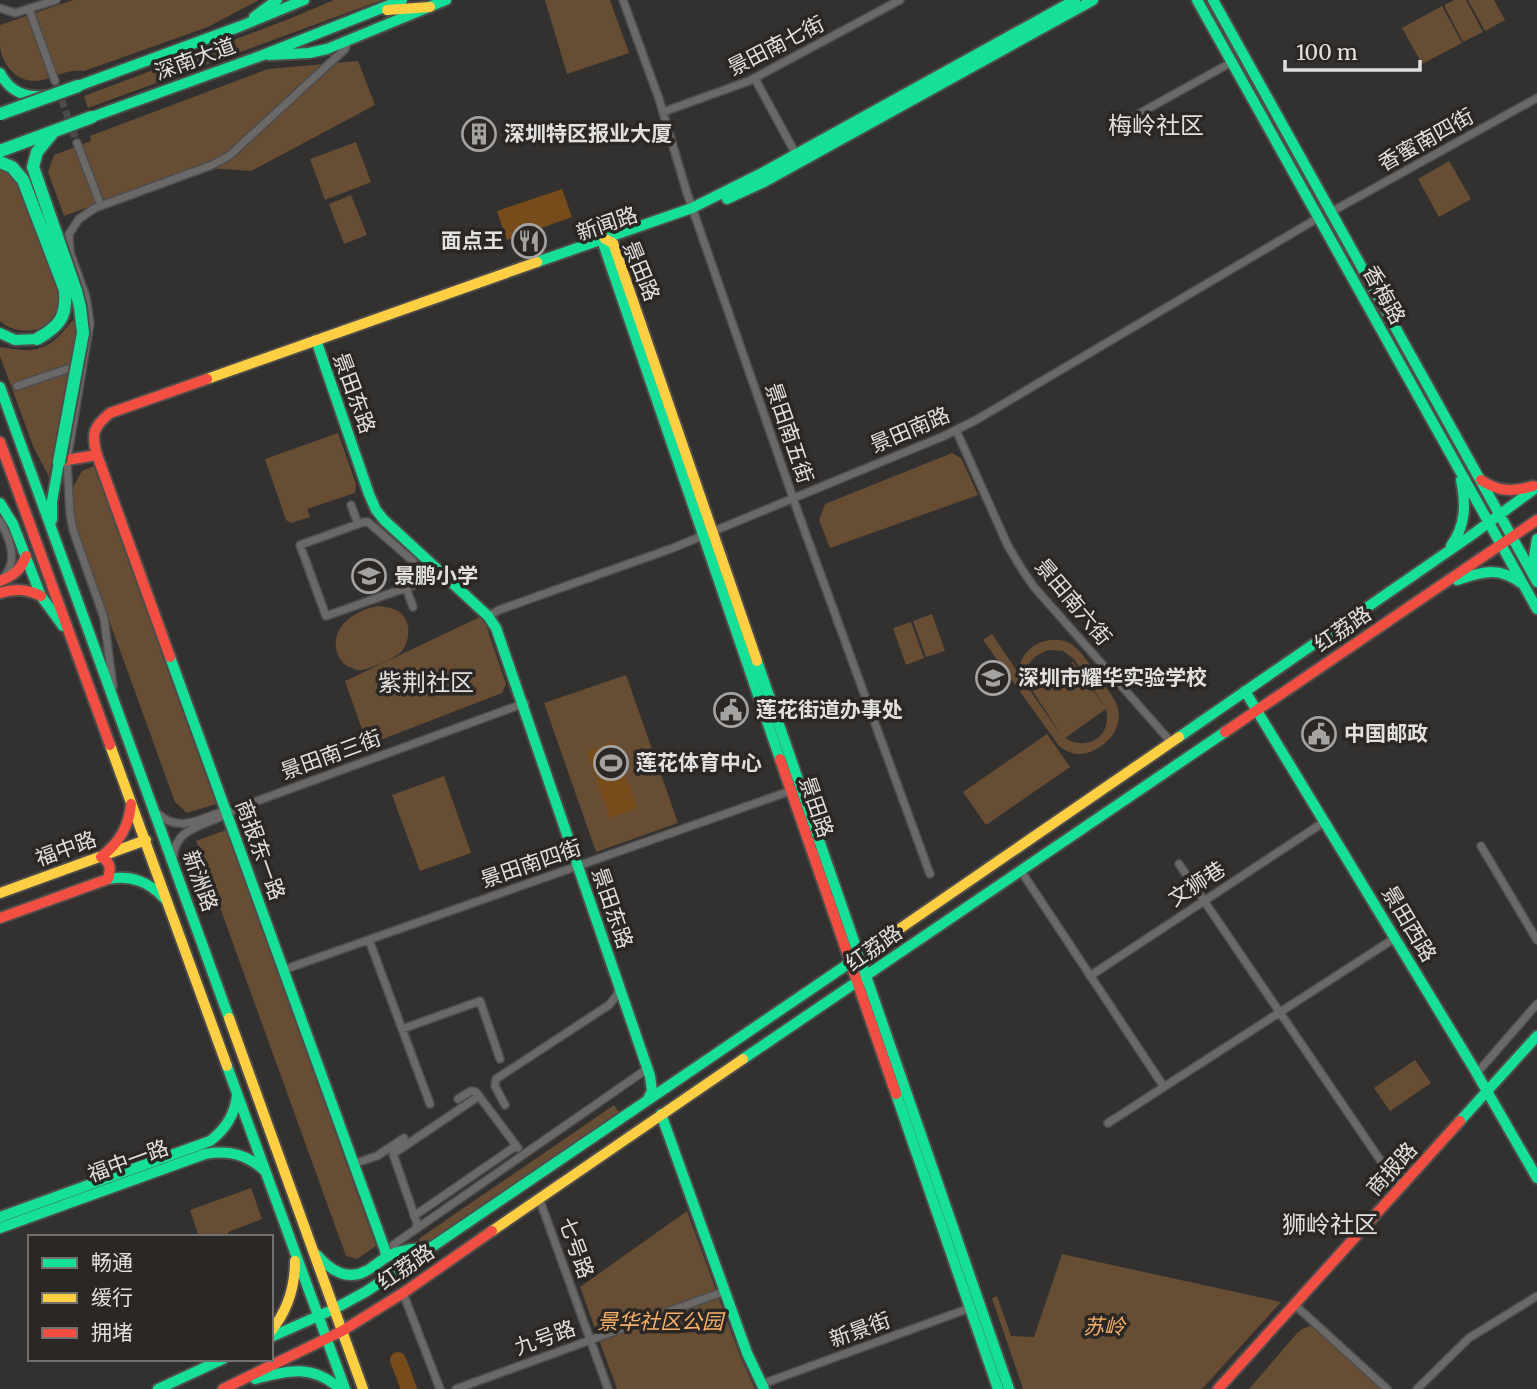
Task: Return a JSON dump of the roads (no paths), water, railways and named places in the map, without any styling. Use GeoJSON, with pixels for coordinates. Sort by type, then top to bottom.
{"type":"FeatureCollection","features":[{"type":"Feature","properties":{"kind":"main road"},"geometry":{"type":"LineString","coordinates":[[241,26],[277,0]]}},
{"type":"Feature","properties":{"kind":"main road","name":"深南大道"},"geometry":{"type":"LineString","coordinates":[[0,114],[241,26],[304,0]]}},
{"type":"Feature","properties":{"kind":"main road","name":"深南大道"},"geometry":{"type":"LineString","coordinates":[[0,151],[263,55],[402,0]]}},
{"type":"Feature","properties":{"kind":"main road"},"geometry":{"type":"LineString","coordinates":[[263,55],[318,52],[446,0]]}},
{"type":"Feature","properties":{"kind":"main road","name":"新闻路"},"geometry":{"type":"LineString","coordinates":[[97,455],[93,434],[110,413],[607,243],[762,183],[798,158],[1075,0]]}},
{"type":"Feature","properties":{"kind":"main road","name":"新闻路"},"geometry":{"type":"LineString","coordinates":[[798,158],[1093,0]]}},
{"type":"Feature","properties":{"kind":"main road","name":"香梅路"},"geometry":{"type":"LineString","coordinates":[[1197,0],[1454,460],[1507,541],[1537,580]]}},
{"type":"Feature","properties":{"kind":"main road","name":"香梅路"},"geometry":{"type":"LineString","coordinates":[[1213,0],[1478,478],[1494,519]]}},
{"type":"Feature","properties":{"kind":"main road"},"geometry":{"type":"LineString","coordinates":[[376,11],[430,7]]}},
{"type":"Feature","properties":{"kind":"main road"},"geometry":{"type":"LineString","coordinates":[[0,74],[5,83],[18,94],[36,97],[53,95]]}},
{"type":"Feature","properties":{"kind":"main road"},"geometry":{"type":"LineString","coordinates":[[52,531],[52,501],[63,461],[81,348],[82,322],[76,291],[33,167],[38,150],[54,131]]}},
{"type":"Feature","properties":{"kind":"main road"},"geometry":{"type":"LineString","coordinates":[[0,162],[12,167],[23,180],[65,290],[66,310],[56,328],[37,339],[15,340],[0,333]]}},
{"type":"Feature","properties":{"kind":"main road","name":"景田路"},"geometry":{"type":"LineString","coordinates":[[607,243],[861,980],[1009,1389]]}},
{"type":"Feature","properties":{"kind":"main road","name":"景田东路"},"geometry":{"type":"LineString","coordinates":[[318,344],[376,510],[489,615],[496,628],[654,1074],[661,1082],[674,1081]]}},
{"type":"Feature","properties":{"kind":"main road","name":"新洲路"},"geometry":{"type":"LineString","coordinates":[[0,387],[363,1389]]}},
{"type":"Feature","properties":{"kind":"main road","name":"新洲路"},"geometry":{"type":"LineString","coordinates":[[0,442],[267,1173],[343,1389]]}},
{"type":"Feature","properties":{"kind":"main road"},"geometry":{"type":"LineString","coordinates":[[63,461],[97,455]]}},
{"type":"Feature","properties":{"kind":"main road","name":"商报东一路"},"geometry":{"type":"LineString","coordinates":[[97,455],[229,811],[354,1166],[392,1251]]}},
{"type":"Feature","properties":{"kind":"main road"},"geometry":{"type":"LineString","coordinates":[[1445,554],[1456,540],[1464,518],[1464,493],[1454,460]]}},
{"type":"Feature","properties":{"kind":"main road"},"geometry":{"type":"LineString","coordinates":[[1478,478],[1501,490],[1537,486]]}},
{"type":"Feature","properties":{"kind":"main road","name":"红荔路"},"geometry":{"type":"LineString","coordinates":[[273,1336],[367,1291],[433,1247],[1445,554],[1537,486]]}},
{"type":"Feature","properties":{"kind":"main road"},"geometry":{"type":"LineString","coordinates":[[0,503],[13,524],[41,596],[72,638]]}},
{"type":"Feature","properties":{"kind":"main road","name":"红荔路"},"geometry":{"type":"LineString","coordinates":[[227,1387],[327,1340],[403,1293],[661,1114],[1537,520]]}},
{"type":"Feature","properties":{"kind":"main road","name":"景田路"},"geometry":{"type":"LineString","coordinates":[[707,533],[790,791],[854,960]]}},
{"type":"Feature","properties":{"kind":"main road"},"geometry":{"type":"LineString","coordinates":[[1537,539],[1534,557],[1537,580]]}},
{"type":"Feature","properties":{"kind":"main road","name":"香梅路"},"geometry":{"type":"LineString","coordinates":[[1507,541],[1524,586],[1537,609]]}},
{"type":"Feature","properties":{"kind":"main road"},"geometry":{"type":"LineString","coordinates":[[0,581],[16,573],[23,566],[26,556]]}},
{"type":"Feature","properties":{"kind":"main road"},"geometry":{"type":"LineString","coordinates":[[1443,584],[1494,570],[1514,577],[1524,586]]}},
{"type":"Feature","properties":{"kind":"main road"},"geometry":{"type":"LineString","coordinates":[[0,593],[9,589],[20,589],[41,596]]}},
{"type":"Feature","properties":{"kind":"main road","name":"景田西路"},"geometry":{"type":"LineString","coordinates":[[1245,691],[1477,1073],[1537,1178]]}},
{"type":"Feature","properties":{"kind":"main road"},"geometry":{"type":"LineString","coordinates":[[131,800],[131,812],[123,833],[110,850],[101,856],[111,868],[108,879],[127,877],[145,882],[163,896],[170,906]]}},
{"type":"Feature","properties":{"kind":"main road","name":"福中路"},"geometry":{"type":"LineString","coordinates":[[0,893],[146,840]]}},
{"type":"Feature","properties":{"kind":"main road","name":"景田东路"},"geometry":{"type":"LineString","coordinates":[[580,866],[647,1069],[652,1088],[648,1099]]}},
{"type":"Feature","properties":{"kind":"main road","name":"福中路"},"geometry":{"type":"LineString","coordinates":[[0,918],[108,879]]}},
{"type":"Feature","properties":{"kind":"main road","name":"景田路"},"geometry":{"type":"LineString","coordinates":[[861,980],[998,1389]]}},
{"type":"Feature","properties":{"kind":"main road","name":"商报路"},"geometry":{"type":"LineString","coordinates":[[1218,1389],[1537,1036]]}},
{"type":"Feature","properties":{"kind":"main road","name":"福中一路"},"geometry":{"type":"LineString","coordinates":[[0,1217],[210,1140],[224,1130],[235,1113],[237,1092]]}},
{"type":"Feature","properties":{"kind":"main road"},"geometry":{"type":"LineString","coordinates":[[661,1114],[747,1353],[763,1387]]}},
{"type":"Feature","properties":{"kind":"main road","name":"福中一路"},"geometry":{"type":"LineString","coordinates":[[0,1228],[205,1154],[226,1151],[236,1153],[257,1163],[267,1173]]}},
{"type":"Feature","properties":{"kind":"main road"},"geometry":{"type":"LineString","coordinates":[[273,1329],[284,1315],[294,1290],[296,1276],[293,1247]]}},
{"type":"Feature","properties":{"kind":"main road"},"geometry":{"type":"LineString","coordinates":[[312,1247],[325,1265],[343,1275],[363,1272],[392,1251],[433,1247]]}},
{"type":"Feature","properties":{"kind":"main road"},"geometry":{"type":"LineString","coordinates":[[158,1389],[219,1361]]}},
{"type":"Feature","properties":{"kind":"main road"},"geometry":{"type":"LineString","coordinates":[[227,1387],[285,1371],[299,1370],[311,1371],[343,1389]]}},
{"type":"Feature","properties":{"kind":"street"},"geometry":{"type":"LineString","coordinates":[[0,8],[15,13],[56,0]]}},
{"type":"Feature","properties":{"kind":"street","name":"景田南五街"},"geometry":{"type":"LineString","coordinates":[[624,0],[663,112],[693,211],[793,498],[930,874]]}},
{"type":"Feature","properties":{"kind":"street","name":"景田南七街"},"geometry":{"type":"LineString","coordinates":[[663,112],[736,88],[900,0]]}},
{"type":"Feature","properties":{"kind":"street"},"geometry":{"type":"LineString","coordinates":[[29,9],[55,80]]}},
{"type":"Feature","properties":{"kind":"street"},"geometry":{"type":"LineString","coordinates":[[115,705],[104,618],[73,530],[63,461],[90,331],[86,297],[70,252],[69,234],[83,215],[101,205],[212,165],[229,156],[345,49],[348,40]]}},
{"type":"Feature","properties":{"kind":"street"},"geometry":{"type":"LineString","coordinates":[[1124,122],[1231,62]]}},
{"type":"Feature","properties":{"kind":"street"},"geometry":{"type":"LineString","coordinates":[[755,79],[798,158]]}},
{"type":"Feature","properties":{"kind":"street","name":"香蜜南四街"},"geometry":{"type":"LineString","coordinates":[[1331,212],[1537,98]]}},
{"type":"Feature","properties":{"kind":"street"},"geometry":{"type":"LineString","coordinates":[[78,143],[101,205]]}},
{"type":"Feature","properties":{"kind":"street","name":"景田南路"},"geometry":{"type":"LineString","coordinates":[[489,615],[673,548],[956,430],[1318,218]]}},
{"type":"Feature","properties":{"kind":"street"},"geometry":{"type":"LineString","coordinates":[[17,386],[85,363]]}},
{"type":"Feature","properties":{"kind":"street","name":"景田南六街"},"geometry":{"type":"LineString","coordinates":[[956,430],[1009,546],[1034,587],[1171,742]]}},
{"type":"Feature","properties":{"kind":"street"},"geometry":{"type":"LineString","coordinates":[[351,505],[358,524]]}},
{"type":"Feature","properties":{"kind":"street"},"geometry":{"type":"LineString","coordinates":[[0,521],[11,548],[12,559],[8,572],[0,581]]}},
{"type":"Feature","properties":{"kind":"street"},"geometry":{"type":"LineString","coordinates":[[368,522],[413,561],[408,567],[414,584],[405,587],[326,616],[300,545],[368,522]]}},
{"type":"Feature","properties":{"kind":"street"},"geometry":{"type":"LineString","coordinates":[[405,587],[413,607]]}},
{"type":"Feature","properties":{"kind":"street","name":"景田南三街"},"geometry":{"type":"LineString","coordinates":[[173,865],[175,846],[180,838],[194,827],[229,811],[524,704]]}},
{"type":"Feature","properties":{"kind":"street","name":"景田南四街"},"geometry":{"type":"LineString","coordinates":[[283,970],[790,791]]}},
{"type":"Feature","properties":{"kind":"street"},"geometry":{"type":"LineString","coordinates":[[153,808],[159,816],[177,824],[229,811]]}},
{"type":"Feature","properties":{"kind":"street","name":"文狮巷"},"geometry":{"type":"LineString","coordinates":[[1090,976],[1324,822]]}},
{"type":"Feature","properties":{"kind":"street"},"geometry":{"type":"LineString","coordinates":[[1481,846],[1537,940]]}},
{"type":"Feature","properties":{"kind":"street"},"geometry":{"type":"LineString","coordinates":[[1179,864],[1389,1173],[1402,1186]]}},
{"type":"Feature","properties":{"kind":"street"},"geometry":{"type":"LineString","coordinates":[[1021,870],[1164,1087]]}},
{"type":"Feature","properties":{"kind":"street"},"geometry":{"type":"LineString","coordinates":[[1108,1123],[1395,938]]}},
{"type":"Feature","properties":{"kind":"street"},"geometry":{"type":"LineString","coordinates":[[369,940],[430,1104]]}},
{"type":"Feature","properties":{"kind":"street"},"geometry":{"type":"LineString","coordinates":[[609,1006],[619,987]]}},
{"type":"Feature","properties":{"kind":"street"},"geometry":{"type":"LineString","coordinates":[[402,1029],[480,1001],[500,1059]]}},
{"type":"Feature","properties":{"kind":"street"},"geometry":{"type":"LineString","coordinates":[[505,1105],[495,1086],[496,1079],[609,1006],[618,1002],[628,1014]]}},
{"type":"Feature","properties":{"kind":"street"},"geometry":{"type":"LineString","coordinates":[[1477,1073],[1537,1004]]}},
{"type":"Feature","properties":{"kind":"street"},"geometry":{"type":"LineString","coordinates":[[392,1251],[416,1229],[647,1069]]}},
{"type":"Feature","properties":{"kind":"street"},"geometry":{"type":"LineString","coordinates":[[458,1099],[471,1091],[475,1092],[494,1121],[516,1146],[521,1151],[528,1152]]}},
{"type":"Feature","properties":{"kind":"street"},"geometry":{"type":"LineString","coordinates":[[354,1166],[393,1154],[479,1096]]}},
{"type":"Feature","properties":{"kind":"street"},"geometry":{"type":"LineString","coordinates":[[354,1166],[377,1156],[404,1138]]}},
{"type":"Feature","properties":{"kind":"street"},"geometry":{"type":"LineString","coordinates":[[414,1216],[516,1146]]}},
{"type":"Feature","properties":{"kind":"street"},"geometry":{"type":"LineString","coordinates":[[393,1154],[417,1223],[416,1229]]}},
{"type":"Feature","properties":{"kind":"street","name":"七号路"},"geometry":{"type":"LineString","coordinates":[[539,1198],[608,1389]]}},
{"type":"Feature","properties":{"kind":"street","name":"九号路"},"geometry":{"type":"LineString","coordinates":[[456,1389],[725,1291]]}},
{"type":"Feature","properties":{"kind":"street"},"geometry":{"type":"LineString","coordinates":[[403,1293],[440,1389]]}},
{"type":"Feature","properties":{"kind":"street"},"geometry":{"type":"LineString","coordinates":[[1417,1389],[1469,1338],[1537,1297]]}},
{"type":"Feature","properties":{"kind":"street"},"geometry":{"type":"LineString","coordinates":[[1295,1305],[1387,1389]]}},
{"type":"Feature","properties":{"kind":"street","name":"新景街"},"geometry":{"type":"LineString","coordinates":[[763,1387],[970,1308]]}},
{"type":"Feature","properties":{"kind":"waterway"},"geometry":{"type":"LineString","coordinates":[[398,1360],[409,1389]]}},
{"type":"Feature","properties":{"kind":"tunnel"},"geometry":{"type":"LineString","coordinates":[[55,81],[77,143]]}},
{"type":"Feature","properties":{"kind":"place","name":"深圳特区报业大厦"},"geometry":{"type":"Point","coordinates":[479,134]}},
{"type":"Feature","properties":{"kind":"place","name":"面点王"},"geometry":{"type":"Point","coordinates":[529,241]}},
{"type":"Feature","properties":{"kind":"place","name":"景鹏小学"},"geometry":{"type":"Point","coordinates":[369,576]}},
{"type":"Feature","properties":{"kind":"place","name":"深圳市耀华实验学校"},"geometry":{"type":"Point","coordinates":[993,678]}},
{"type":"Feature","properties":{"kind":"place","name":"莲花街道办事处"},"geometry":{"type":"Point","coordinates":[731,710]}},
{"type":"Feature","properties":{"kind":"place","name":"中国邮政"},"geometry":{"type":"Point","coordinates":[1319,734]}},
{"type":"Feature","properties":{"kind":"place","name":"莲花体育中心"},"geometry":{"type":"Point","coordinates":[611,763]}},
{"type":"Feature","properties":{"kind":"district","name":"梅岭社区"},"geometry":{"type":"Point","coordinates":[1156,126]}},
{"type":"Feature","properties":{"kind":"district","name":"紫荆社区"},"geometry":{"type":"Point","coordinates":[426,683]}},
{"type":"Feature","properties":{"kind":"district","name":"狮岭社区"},"geometry":{"type":"Point","coordinates":[1330,1225]}},
{"type":"Feature","properties":{"kind":"park label","name":"景华社区公园"},"geometry":{"type":"Point","coordinates":[660,1322]}},
{"type":"Feature","properties":{"kind":"park label","name":"苏岭"},"geometry":{"type":"Point","coordinates":[1104,1327]}}]}
